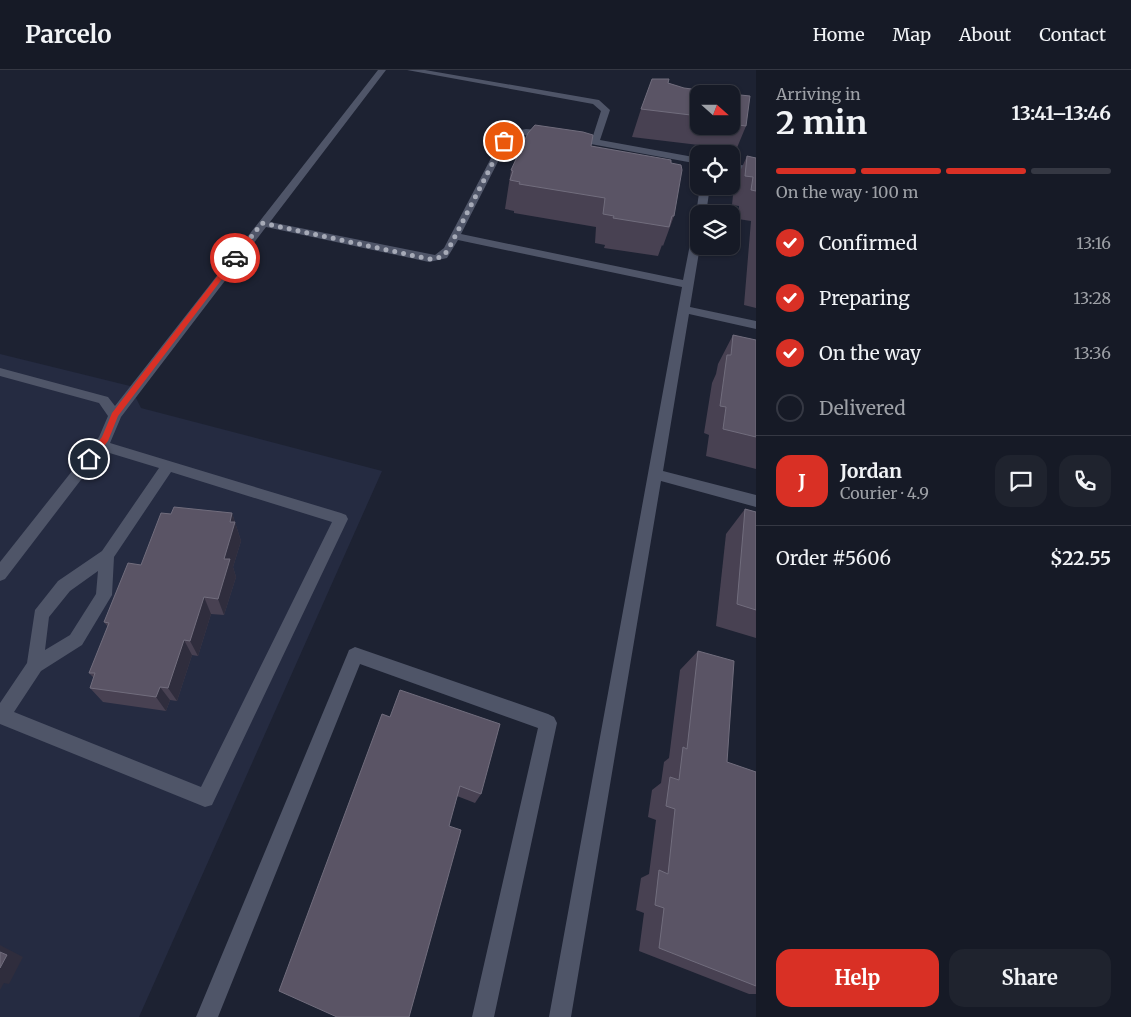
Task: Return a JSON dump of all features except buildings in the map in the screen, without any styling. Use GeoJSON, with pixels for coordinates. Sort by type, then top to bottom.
{"type":"FeatureCollection","features":[{"type":"Feature","properties":{"kind":"street"},"geometry":{"type":"LineString","coordinates":[[0,574],[105,439],[115,415],[382,70]]}},
{"type":"Feature","properties":{"kind":"street"},"geometry":{"type":"LineString","coordinates":[[411,70],[596,102],[606,110],[595,142]]}},
{"type":"Feature","properties":{"kind":"street"},"geometry":{"type":"LineString","coordinates":[[262,223],[429,259],[445,255],[504,141],[510,135],[526,131],[690,159]]}},
{"type":"Feature","properties":{"kind":"street"},"geometry":{"type":"LineString","coordinates":[[740,168],[756,171]]}},
{"type":"Feature","properties":{"kind":"street"},"geometry":{"type":"LineString","coordinates":[[455,236],[688,285]]}},
{"type":"Feature","properties":{"kind":"street"},"geometry":{"type":"LineString","coordinates":[[560,1017],[693,255]]}},
{"type":"Feature","properties":{"kind":"street"},"geometry":{"type":"LineString","coordinates":[[684,309],[756,325]]}},
{"type":"Feature","properties":{"kind":"street"},"geometry":{"type":"LineString","coordinates":[[0,372],[103,400],[115,415]]}},
{"type":"Feature","properties":{"kind":"street"},"geometry":{"type":"LineString","coordinates":[[100,445],[341,519],[205,798],[1,715],[35,665],[76,640],[104,595],[107,556]]}},
{"type":"Feature","properties":{"kind":"street"},"geometry":{"type":"LineString","coordinates":[[35,665],[41,615],[64,586],[107,556],[168,466]]}},
{"type":"Feature","properties":{"kind":"street"},"geometry":{"type":"LineString","coordinates":[[655,474],[756,501]]}},
{"type":"Feature","properties":{"kind":"street"},"geometry":{"type":"LineString","coordinates":[[207,1017],[355,655],[548,723],[483,1017]]}},
{"type":"Feature","properties":{"kind":"shaded area"},"geometry":{"type":"Polygon","coordinates":[[[0,354],[130,386],[141,408],[382,471],[139,1017],[0,1017],[0,354]]]}},
{"type":"Feature","properties":{"kind":"way so far"},"geometry":{"type":"LineString","coordinates":[[235,258],[262,223],[429,259],[437,259],[445,255],[449,248],[504,141]]}},
{"type":"Feature","properties":{"kind":"route"},"geometry":{"type":"LineString","coordinates":[[89,459],[105,439],[115,415],[235,258]]}}]}
